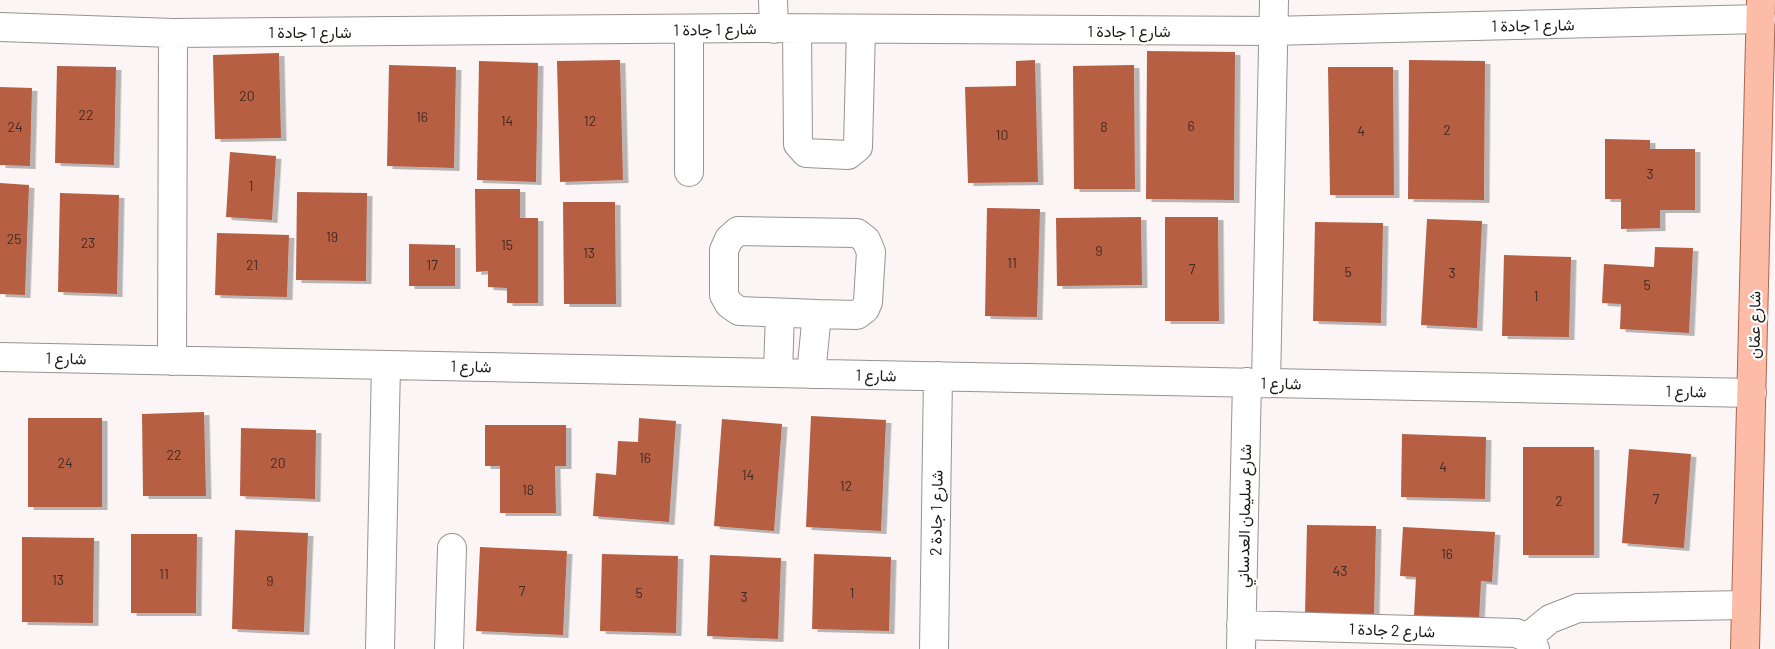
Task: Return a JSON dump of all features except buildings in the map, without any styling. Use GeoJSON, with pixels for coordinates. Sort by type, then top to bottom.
{"type":"FeatureCollection","features":[{"type":"Feature","properties":{"kind":"main road","name":"شارع عمّان"},"geometry":{"type":"LineString","coordinates":[[1745,649],[1761,10]]}},
{"type":"Feature","properties":{"kind":"street","name":"شارع 1 جادة 1"},"geometry":{"type":"LineString","coordinates":[[773,0],[786,29]]}},
{"type":"Feature","properties":{"kind":"street"},"geometry":{"type":"LineString","coordinates":[[1256,383],[1275,30],[1274,0]]}},
{"type":"Feature","properties":{"kind":"street","name":"شارع 1 جادة 1"},"geometry":{"type":"LineString","coordinates":[[0,27],[173,33],[690,29],[1275,30],[1761,10]]}},
{"type":"Feature","properties":{"kind":"street"},"geometry":{"type":"LineString","coordinates":[[689,172],[690,29]]}},
{"type":"Feature","properties":{"kind":"street"},"geometry":{"type":"LineString","coordinates":[[786,29],[798,144],[806,154],[848,155],[858,147],[861,29]]}},
{"type":"Feature","properties":{"kind":"street"},"geometry":{"type":"LineString","coordinates":[[172,361],[173,33]]}},
{"type":"Feature","properties":{"kind":"street"},"geometry":{"type":"LineString","coordinates":[[738,231],[857,233],[866,240],[871,252],[868,302],[865,309],[857,314],[780,313],[739,311],[729,304],[724,295],[724,250],[729,239],[738,231]]}},
{"type":"Feature","properties":{"kind":"street"},"geometry":{"type":"LineString","coordinates":[[778,373],[780,313]]}},
{"type":"Feature","properties":{"kind":"street"},"geometry":{"type":"LineString","coordinates":[[811,374],[817,314]]}},
{"type":"Feature","properties":{"kind":"street","name":"شارع 1"},"geometry":{"type":"LineString","coordinates":[[0,357],[1752,393]]}},
{"type":"Feature","properties":{"kind":"street"},"geometry":{"type":"LineString","coordinates":[[380,649],[386,365]]}},
{"type":"Feature","properties":{"kind":"street","name":"شارع 1 جادة 2"},"geometry":{"type":"LineString","coordinates":[[934,649],[938,376]]}},
{"type":"Feature","properties":{"kind":"street","name":"شارع سليمان العدساني"},"geometry":{"type":"LineString","coordinates":[[1241,637],[1256,383]]}},
{"type":"Feature","properties":{"kind":"street"},"geometry":{"type":"LineString","coordinates":[[449,649],[452,548]]}},
{"type":"Feature","properties":{"kind":"street"},"geometry":{"type":"LineString","coordinates":[[1531,643],[1550,619],[1578,608],[1746,605]]}},
{"type":"Feature","properties":{"kind":"street","name":"شارع 2 جادة 1"},"geometry":{"type":"LineString","coordinates":[[1241,637],[1516,633],[1531,643]]}}]}
